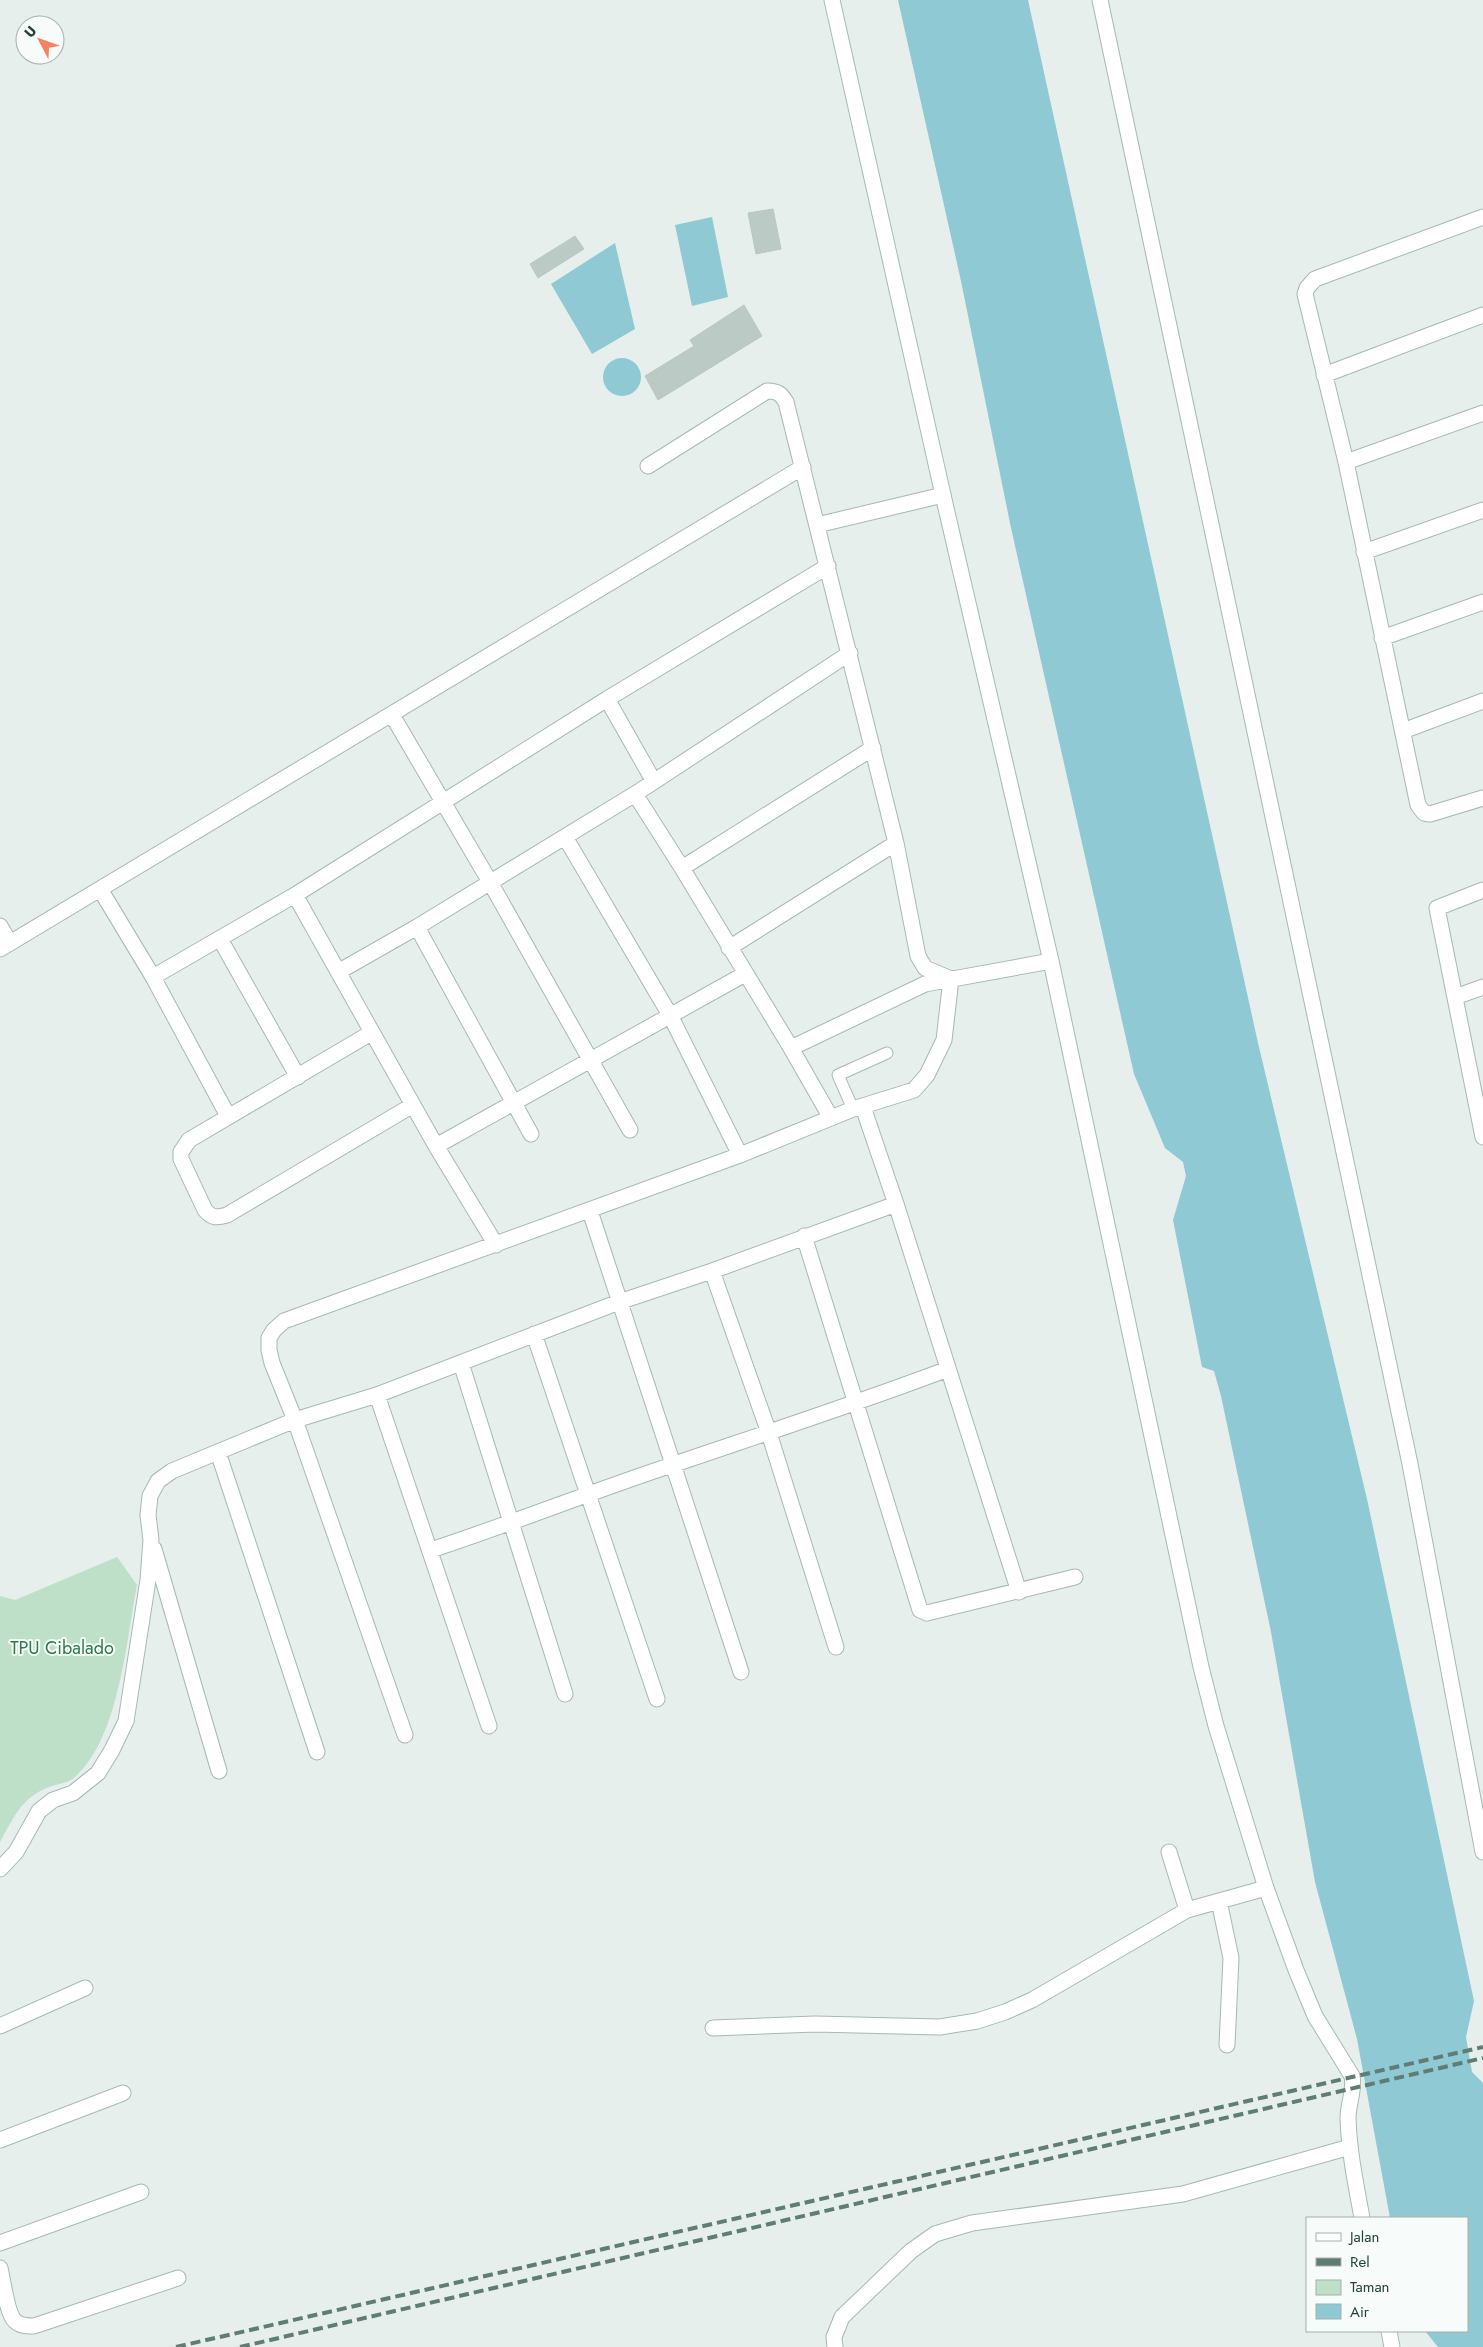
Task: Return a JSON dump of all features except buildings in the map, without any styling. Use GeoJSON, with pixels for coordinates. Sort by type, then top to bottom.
{"type":"FeatureCollection","features":[{"type":"Feature","properties":{"kind":"street"},"geometry":{"type":"LineString","coordinates":[[832,0],[943,496],[1051,961],[1201,1667],[1216,1726],[1266,1888],[1315,2016],[1352,2076],[1354,2084],[1348,2116],[1350,2146],[1362,2217]]}},
{"type":"Feature","properties":{"kind":"street"},"geometry":{"type":"LineString","coordinates":[[1100,0],[1408,1454],[1483,1852]]}},
{"type":"Feature","properties":{"kind":"street"},"geometry":{"type":"LineString","coordinates":[[1483,217],[1315,279],[1307,288],[1306,301],[1346,462],[1418,805],[1424,813],[1437,814],[1483,798]]}},
{"type":"Feature","properties":{"kind":"street"},"geometry":{"type":"LineString","coordinates":[[1324,375],[1483,315]]}},
{"type":"Feature","properties":{"kind":"street"},"geometry":{"type":"LineString","coordinates":[[648,466],[767,391],[781,394],[786,402],[896,843],[918,956],[925,968],[951,979]]}},
{"type":"Feature","properties":{"kind":"street"},"geometry":{"type":"LineString","coordinates":[[1346,462],[1483,413]]}},
{"type":"Feature","properties":{"kind":"street"},"geometry":{"type":"LineString","coordinates":[[0,926],[5,946],[803,467]]}},
{"type":"Feature","properties":{"kind":"street"},"geometry":{"type":"LineString","coordinates":[[817,525],[870,511],[943,496]]}},
{"type":"Feature","properties":{"kind":"street"},"geometry":{"type":"LineString","coordinates":[[1364,552],[1483,510]]}},
{"type":"Feature","properties":{"kind":"street"},"geometry":{"type":"LineString","coordinates":[[153,977],[295,895],[442,801],[828,566]]}},
{"type":"Feature","properties":{"kind":"street"},"geometry":{"type":"LineString","coordinates":[[1382,638],[1483,602]]}},
{"type":"Feature","properties":{"kind":"street"},"geometry":{"type":"LineString","coordinates":[[338,972],[417,927],[635,794],[653,780],[850,653]]}},
{"type":"Feature","properties":{"kind":"street"},"geometry":{"type":"LineString","coordinates":[[607,700],[653,780]]}},
{"type":"Feature","properties":{"kind":"street"},"geometry":{"type":"LineString","coordinates":[[1403,731],[1483,702]]}},
{"type":"Feature","properties":{"kind":"street"},"geometry":{"type":"LineString","coordinates":[[392,715],[490,882],[630,1130]]}},
{"type":"Feature","properties":{"kind":"street"},"geometry":{"type":"LineString","coordinates":[[682,868],[873,748]]}},
{"type":"Feature","properties":{"kind":"street"},"geometry":{"type":"LineString","coordinates":[[635,794],[682,868],[831,1118]]}},
{"type":"Feature","properties":{"kind":"street"},"geometry":{"type":"LineString","coordinates":[[565,837],[670,1015],[740,1156]]}},
{"type":"Feature","properties":{"kind":"street"},"geometry":{"type":"LineString","coordinates":[[729,948],[896,843]]}},
{"type":"Feature","properties":{"kind":"street"},"geometry":{"type":"LineString","coordinates":[[100,889],[153,977],[228,1116]]}},
{"type":"Feature","properties":{"kind":"street"},"geometry":{"type":"LineString","coordinates":[[1483,890],[1438,908],[1455,997],[1478,1086],[1483,1137]]}},
{"type":"Feature","properties":{"kind":"street"},"geometry":{"type":"LineString","coordinates":[[295,895],[436,1146],[496,1244]]}},
{"type":"Feature","properties":{"kind":"street"},"geometry":{"type":"LineString","coordinates":[[417,927],[531,1134]]}},
{"type":"Feature","properties":{"kind":"street"},"geometry":{"type":"LineString","coordinates":[[220,939],[298,1077]]}},
{"type":"Feature","properties":{"kind":"street"},"geometry":{"type":"LineString","coordinates":[[790,1048],[902,993],[925,984],[1051,961]]}},
{"type":"Feature","properties":{"kind":"street"},"geometry":{"type":"LineString","coordinates":[[436,1146],[745,974]]}},
{"type":"Feature","properties":{"kind":"street"},"geometry":{"type":"LineString","coordinates":[[405,1735],[269,1350],[270,1338],[274,1330],[284,1321],[740,1156],[858,1108],[914,1090],[927,1075],[944,1040],[951,979]]}},
{"type":"Feature","properties":{"kind":"street"},"geometry":{"type":"LineString","coordinates":[[1455,997],[1483,987]]}},
{"type":"Feature","properties":{"kind":"street"},"geometry":{"type":"LineString","coordinates":[[371,1033],[189,1140],[180,1152],[184,1168],[205,1210],[211,1216],[218,1218],[227,1215],[413,1106]]}},
{"type":"Feature","properties":{"kind":"street"},"geometry":{"type":"LineString","coordinates":[[858,1108],[896,1204],[1019,1592]]}},
{"type":"Feature","properties":{"kind":"street"},"geometry":{"type":"LineString","coordinates":[[219,1771],[151,1540],[148,1515],[150,1496],[158,1481],[172,1471],[295,1420],[377,1395],[619,1302],[712,1271],[896,1204]]}},
{"type":"Feature","properties":{"kind":"street"},"geometry":{"type":"LineString","coordinates":[[590,1211],[674,1464],[740,1672]]}},
{"type":"Feature","properties":{"kind":"street"},"geometry":{"type":"LineString","coordinates":[[804,1236],[920,1610],[927,1613],[1076,1577]]}},
{"type":"Feature","properties":{"kind":"street"},"geometry":{"type":"LineString","coordinates":[[712,1271],[769,1433],[836,1647]]}},
{"type":"Feature","properties":{"kind":"street"},"geometry":{"type":"LineString","coordinates":[[534,1334],[590,1495],[656,1699]]}},
{"type":"Feature","properties":{"kind":"street"},"geometry":{"type":"LineString","coordinates":[[461,1363],[565,1694]]}},
{"type":"Feature","properties":{"kind":"street"},"geometry":{"type":"LineString","coordinates":[[431,1550],[511,1524],[674,1464],[856,1404],[948,1369]]}},
{"type":"Feature","properties":{"kind":"street"},"geometry":{"type":"LineString","coordinates":[[377,1395],[489,1726]]}},
{"type":"Feature","properties":{"kind":"street"},"geometry":{"type":"LineString","coordinates":[[218,1452],[317,1752]]}},
{"type":"Feature","properties":{"kind":"street"},"geometry":{"type":"LineString","coordinates":[[0,1869],[16,1852],[39,1811],[53,1800],[74,1793],[98,1773],[126,1721],[138,1649],[151,1540]]}},
{"type":"Feature","properties":{"kind":"street"},"geometry":{"type":"LineString","coordinates":[[1169,1852],[1187,1910]]}},
{"type":"Feature","properties":{"kind":"street"},"geometry":{"type":"LineString","coordinates":[[713,2028],[815,2024],[940,2027],[976,2020],[1005,2012],[1032,2000],[1187,1910],[1266,1888]]}},
{"type":"Feature","properties":{"kind":"street"},"geometry":{"type":"LineString","coordinates":[[1218,1901],[1231,1958],[1227,2045]]}},
{"type":"Feature","properties":{"kind":"street"},"geometry":{"type":"LineString","coordinates":[[0,2026],[85,1988]]}},
{"type":"Feature","properties":{"kind":"street"},"geometry":{"type":"LineString","coordinates":[[0,2140],[123,2093]]}},
{"type":"Feature","properties":{"kind":"street"},"geometry":{"type":"LineString","coordinates":[[835,2347],[834,2337],[842,2317],[911,2251],[935,2234],[972,2223],[1183,2194],[1350,2146]]}},
{"type":"Feature","properties":{"kind":"street"},"geometry":{"type":"LineString","coordinates":[[0,2243],[141,2192]]}},
{"type":"Feature","properties":{"kind":"street"},"geometry":{"type":"LineString","coordinates":[[0,2268],[11,2317],[20,2325],[27,2326],[34,2326],[178,2278]]}},
{"type":"Feature","properties":{"kind":"street"},"geometry":{"type":"LineString","coordinates":[[1389,2332],[1392,2347]]}},
{"type":"Feature","properties":{"kind":"lane"},"geometry":{"type":"LineString","coordinates":[[858,1108],[838,1075],[887,1053]]}},
{"type":"Feature","properties":{"kind":"green space","name":"TPU Cibalado"},"geometry":{"type":"Polygon","coordinates":[[[117,1557],[137,1585],[124,1661],[111,1715],[89,1761],[74,1778],[39,1791],[25,1803],[19,1809],[0,1842],[0,1596],[15,1600],[117,1557]]]}},
{"type":"Feature","properties":{"kind":"water"},"geometry":{"type":"Polygon","coordinates":[[[898,0],[1028,0],[1258,1043],[1367,1499],[1474,2001],[1466,2037],[1472,2072],[1483,2083],[1483,2347],[1438,2347],[1426,2332],[1468,2332],[1468,2217],[1390,2217],[1357,2039],[1315,1882],[1271,1632],[1221,1396],[1214,1371],[1202,1367],[1173,1220],[1186,1176],[1183,1162],[1165,1148],[1134,1074],[1011,528],[961,281],[898,0]]]}},
{"type":"Feature","properties":{"kind":"water"},"geometry":{"type":"Polygon","coordinates":[[[712,217],[728,297],[692,306],[675,225],[712,217]]]}},
{"type":"Feature","properties":{"kind":"water"},"geometry":{"type":"Polygon","coordinates":[[[615,243],[635,329],[592,354],[551,284],[615,243]]]}},
{"type":"Feature","properties":{"kind":"water"},"geometry":{"type":"Polygon","coordinates":[[[622,358],[635,364],[641,377],[635,390],[622,396],[609,390],[603,377],[609,364],[622,358]]]}},
{"type":"Feature","properties":{"kind":"railway"},"geometry":{"type":"LineString","coordinates":[[176,2347],[1483,2047]]}},
{"type":"Feature","properties":{"kind":"railway"},"geometry":{"type":"LineString","coordinates":[[240,2347],[1483,2058]]}}]}
